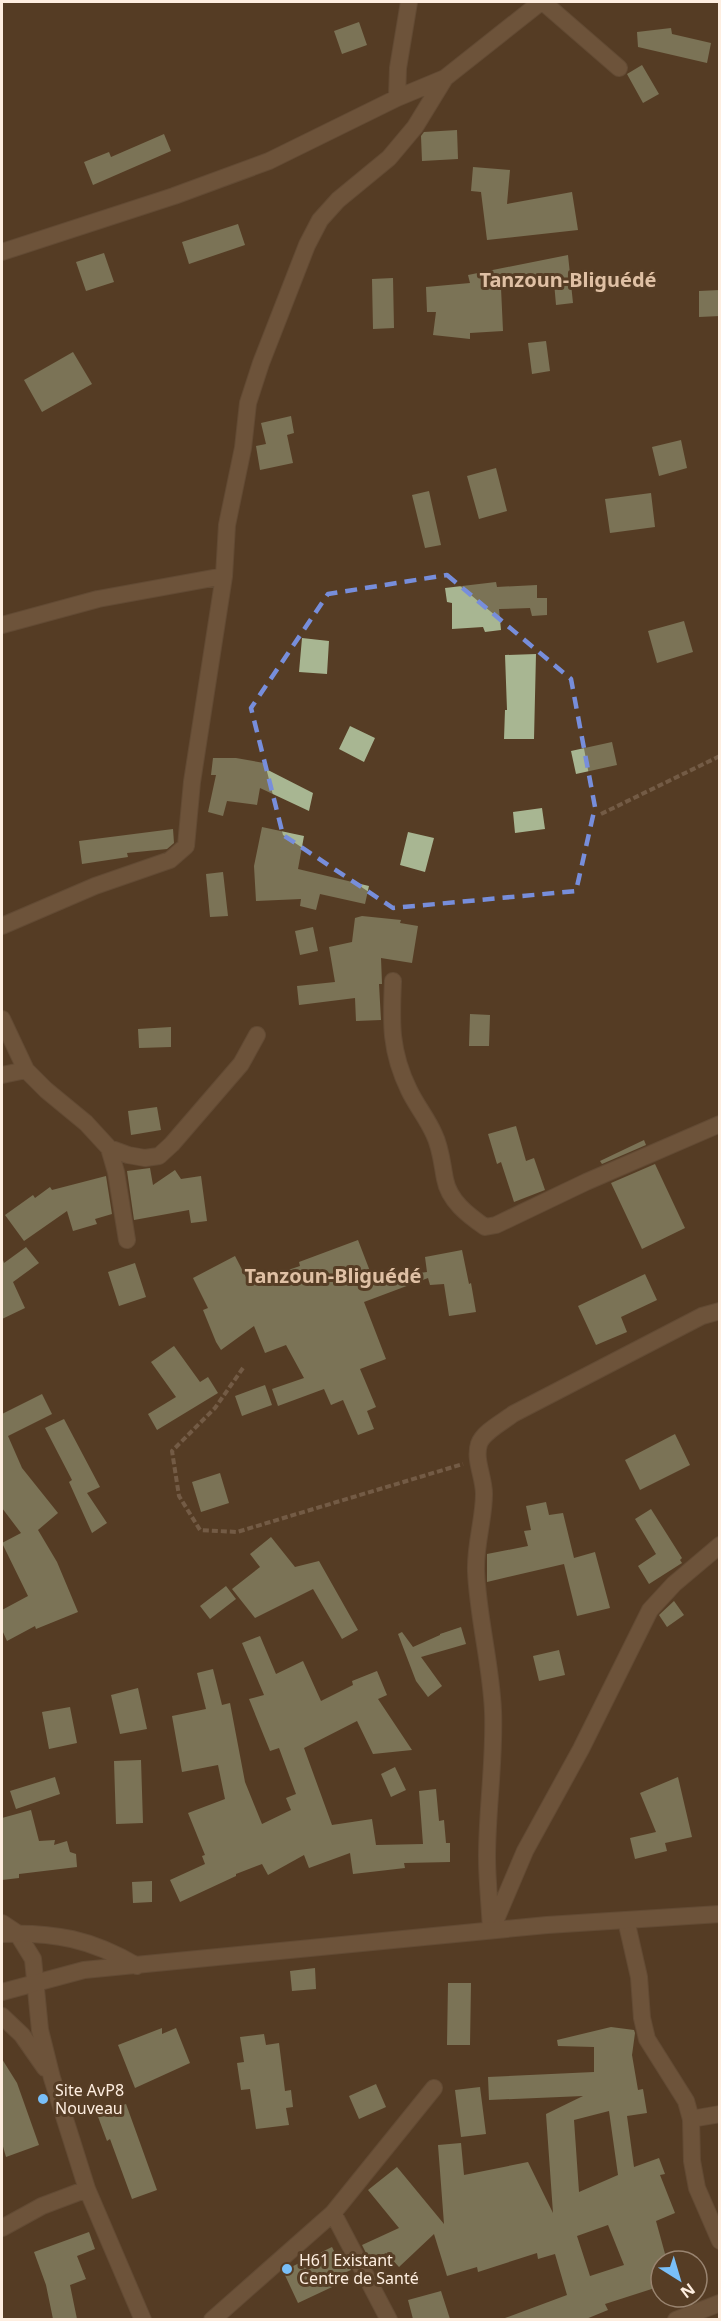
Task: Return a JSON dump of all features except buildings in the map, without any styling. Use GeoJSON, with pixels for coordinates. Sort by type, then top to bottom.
{"type":"FeatureCollection","features":[{"type":"Feature","properties":{"kind":"street"},"geometry":{"type":"LineString","coordinates":[[397,98],[398,68],[409,2]]}},
{"type":"Feature","properties":{"kind":"street"},"geometry":{"type":"LineString","coordinates":[[2,252],[226,178],[269,161],[397,98],[445,78],[542,2],[619,68]]}},
{"type":"Feature","properties":{"kind":"street"},"geometry":{"type":"LineString","coordinates":[[2,926],[95,886],[170,860],[186,846],[195,760],[224,576],[227,525],[243,448],[248,403],[276,320],[307,245],[320,220],[338,200],[395,150],[415,126],[445,78]]}},
{"type":"Feature","properties":{"kind":"street"},"geometry":{"type":"LineString","coordinates":[[2,624],[98,599],[224,576]]}},
{"type":"Feature","properties":{"kind":"street"},"geometry":{"type":"LineString","coordinates":[[393,981],[391,1031],[407,1088],[434,1134],[441,1152],[445,1182],[454,1200],[485,1227],[496,1225],[720,1124]]}},
{"type":"Feature","properties":{"kind":"street"},"geometry":{"type":"LineString","coordinates":[[2,1019],[26,1070],[86,1123],[109,1148],[116,1172],[127,1240]]}},
{"type":"Feature","properties":{"kind":"street"},"geometry":{"type":"LineString","coordinates":[[109,1148],[145,1158],[159,1156],[241,1064],[257,1035]]}},
{"type":"Feature","properties":{"kind":"street"},"geometry":{"type":"LineString","coordinates":[[2,1075],[26,1070]]}},
{"type":"Feature","properties":{"kind":"street"},"geometry":{"type":"LineString","coordinates":[[491,1930],[487,1858],[494,1752],[490,1673],[479,1610],[476,1569],[478,1530],[484,1498],[484,1480],[478,1460],[479,1443],[491,1430],[513,1414],[702,1316],[720,1311]]}},
{"type":"Feature","properties":{"kind":"street"},"geometry":{"type":"LineString","coordinates":[[491,1930],[525,1851],[581,1749],[650,1610],[674,1584],[720,1545]]}},
{"type":"Feature","properties":{"kind":"street"},"geometry":{"type":"LineString","coordinates":[[2,1992],[84,1970],[491,1930],[720,1914]]}},
{"type":"Feature","properties":{"kind":"street"},"geometry":{"type":"LineString","coordinates":[[626,1920],[639,1977],[642,2018],[647,2039],[686,2102],[691,2119],[692,2161],[697,2188],[720,2241]]}},
{"type":"Feature","properties":{"kind":"street"},"geometry":{"type":"LineString","coordinates":[[2,1923],[9,1934],[33,1959],[40,2030],[52,2079],[87,2189],[143,2319]]}},
{"type":"Feature","properties":{"kind":"street"},"geometry":{"type":"LineString","coordinates":[[9,1934],[67,1936],[113,1952],[137,1966]]}},
{"type":"Feature","properties":{"kind":"street"},"geometry":{"type":"LineString","coordinates":[[2,2016],[22,2035],[52,2079]]}},
{"type":"Feature","properties":{"kind":"street"},"geometry":{"type":"LineString","coordinates":[[212,2319],[333,2213],[434,2088]]}},
{"type":"Feature","properties":{"kind":"street"},"geometry":{"type":"LineString","coordinates":[[691,2119],[720,2114]]}},
{"type":"Feature","properties":{"kind":"street"},"geometry":{"type":"LineString","coordinates":[[2,2228],[42,2206],[87,2189]]}},
{"type":"Feature","properties":{"kind":"street"},"geometry":{"type":"LineString","coordinates":[[333,2213],[389,2319]]}},
{"type":"Feature","properties":{"kind":"street"},"geometry":{"type":"LineString","coordinates":[[676,2319],[718,2302]]}},
{"type":"Feature","properties":{"kind":"path"},"geometry":{"type":"LineString","coordinates":[[600,814],[720,756]]}},
{"type":"Feature","properties":{"kind":"path"},"geometry":{"type":"LineString","coordinates":[[243,1368],[214,1408],[172,1451],[179,1496],[200,1530],[237,1532],[478,1460]]}},
{"type":"Feature","properties":{"kind":"highlighted area"},"geometry":{"type":"Polygon","coordinates":[[[447,575],[571,679],[595,807],[576,891],[393,908],[283,835],[251,708],[328,594],[447,575]]]}},
{"type":"Feature","properties":{"kind":"place","name":"Site AvP8 Nouveau"},"geometry":{"type":"Point","coordinates":[43,2099]}},
{"type":"Feature","properties":{"kind":"place","name":"H61 Existant Centre de Santé"},"geometry":{"type":"Point","coordinates":[287,2269]}},
{"type":"Feature","properties":{"kind":"district","name":"Tanzoun-Bliguédé"},"geometry":{"type":"Point","coordinates":[568,280]}},
{"type":"Feature","properties":{"kind":"district","name":"Tanzoun-Bliguédé"},"geometry":{"type":"Point","coordinates":[333,1276]}}]}
